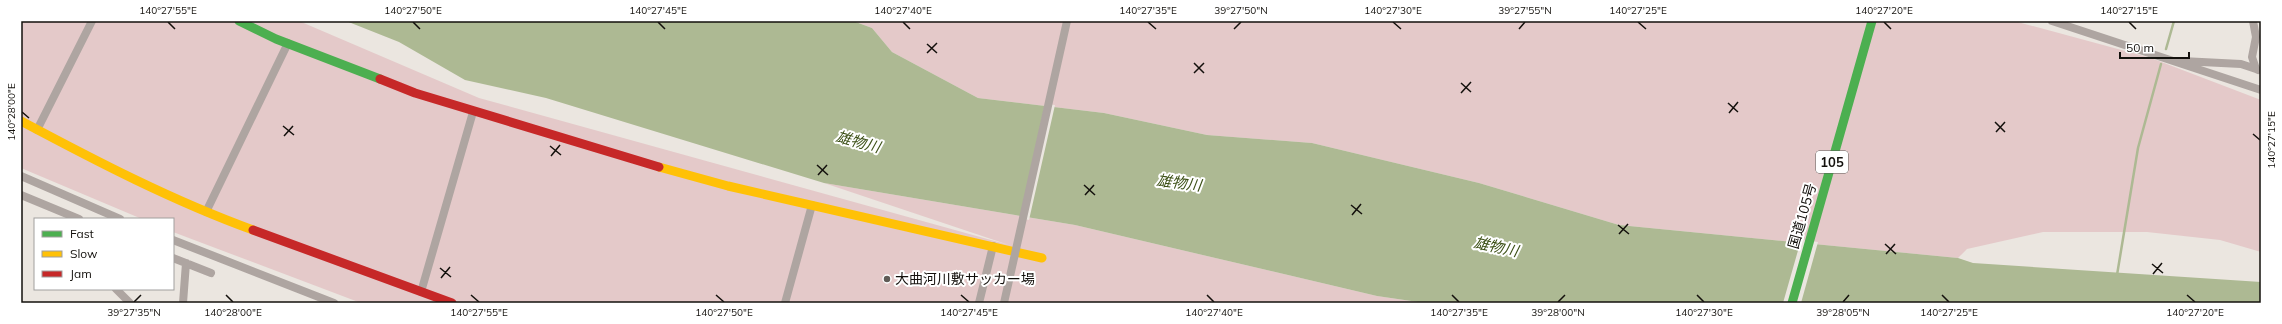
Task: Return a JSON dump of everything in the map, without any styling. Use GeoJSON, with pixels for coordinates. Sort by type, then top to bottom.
{"type":"FeatureCollection","features":[{"type":"Feature","properties":{"kind":"main road"},"geometry":{"type":"LineString","coordinates":[[239,21],[288,43],[415,93],[473,112],[728,186],[1042,258]]}},
{"type":"Feature","properties":{"kind":"main road","name":"国道105号"},"geometry":{"type":"LineString","coordinates":[[1792,303],[1872,21]]}},
{"type":"Feature","properties":{"kind":"main road"},"geometry":{"type":"LineString","coordinates":[[21,121],[94,160],[206,212],[452,303]]}},
{"type":"Feature","properties":{"kind":"street"},"geometry":{"type":"LineString","coordinates":[[37,130],[92,21]]}},
{"type":"Feature","properties":{"kind":"street"},"geometry":{"type":"LineString","coordinates":[[1004,303],[1067,21]]}},
{"type":"Feature","properties":{"kind":"street"},"geometry":{"type":"LineString","coordinates":[[2052,21],[2177,61],[2261,90]]}},
{"type":"Feature","properties":{"kind":"street"},"geometry":{"type":"LineString","coordinates":[[2253,21],[2256,37],[2252,57],[2258,70]]}},
{"type":"Feature","properties":{"kind":"street"},"geometry":{"type":"LineString","coordinates":[[206,212],[288,43]]}},
{"type":"Feature","properties":{"kind":"street"},"geometry":{"type":"LineString","coordinates":[[2177,61],[2196,60],[2241,64],[2258,70]]}},
{"type":"Feature","properties":{"kind":"street"},"geometry":{"type":"LineString","coordinates":[[421,292],[473,112]]}},
{"type":"Feature","properties":{"kind":"street"},"geometry":{"type":"LineString","coordinates":[[21,176],[118,218]]}},
{"type":"Feature","properties":{"kind":"street"},"geometry":{"type":"LineString","coordinates":[[21,195],[77,218]]}},
{"type":"Feature","properties":{"kind":"street"},"geometry":{"type":"LineString","coordinates":[[785,303],[812,205]]}},
{"type":"Feature","properties":{"kind":"street"},"geometry":{"type":"LineString","coordinates":[[174,240],[334,303]]}},
{"type":"Feature","properties":{"kind":"street"},"geometry":{"type":"LineString","coordinates":[[979,303],[993,246]]}},
{"type":"Feature","properties":{"kind":"street"},"geometry":{"type":"LineString","coordinates":[[174,258],[211,273]]}},
{"type":"Feature","properties":{"kind":"street"},"geometry":{"type":"LineString","coordinates":[[183,303],[186,263]]}},
{"type":"Feature","properties":{"kind":"street"},"geometry":{"type":"LineString","coordinates":[[117,290],[130,303]]}},
{"type":"Feature","properties":{"kind":"shaded area"},"geometry":{"type":"Polygon","coordinates":[[[21,21],[299,21],[479,98],[1009,245],[824,183],[1075,225],[1377,296],[1425,303],[361,303],[174,232],[174,218],[140,218],[21,168],[21,21]]]}},
{"type":"Feature","properties":{"kind":"shaded area"},"geometry":{"type":"Polygon","coordinates":[[[853,21],[2014,21],[2151,58],[2261,100],[2261,252],[2220,240],[2147,232],[2043,232],[1967,249],[1958,258],[1619,225],[1479,183],[1312,143],[1207,135],[1104,113],[978,98],[892,52],[872,28],[853,21]]]}},
{"type":"Feature","properties":{"kind":"water","name":"雄物川"},"geometry":{"type":"Polygon","coordinates":[[[346,21],[853,21],[872,28],[892,52],[978,98],[1104,113],[1207,135],[1312,143],[1479,183],[1619,225],[1958,258],[1973,263],[2261,282],[2261,303],[1425,303],[1377,296],[1075,225],[824,183],[546,98],[465,80],[399,42],[346,21]]]}},
{"type":"Feature","properties":{"kind":"pier"},"geometry":{"type":"Polygon","coordinates":[[[1045,104],[1055,105],[1029,220],[1020,218],[1045,104]]]}},
{"type":"Feature","properties":{"kind":"pier"},"geometry":{"type":"Polygon","coordinates":[[[1801,240],[1818,242],[1801,303],[1783,303],[1801,240]]]}},
{"type":"Feature","properties":{"kind":"waterway"},"geometry":{"type":"LineString","coordinates":[[2166,49],[2174,21]]}},
{"type":"Feature","properties":{"kind":"waterway"},"geometry":{"type":"LineString","coordinates":[[2117,275],[2138,148],[2161,64]]}},
{"type":"Feature","properties":{"kind":"traffic: fast"},"geometry":{"type":"LineString","coordinates":[[239,21],[276,39],[380,79]]}},
{"type":"Feature","properties":{"kind":"traffic: fast"},"geometry":{"type":"LineString","coordinates":[[1792,303],[1872,21]]}},
{"type":"Feature","properties":{"kind":"traffic: slow"},"geometry":{"type":"LineString","coordinates":[[21,121],[164,193],[223,219],[253,230]]}},
{"type":"Feature","properties":{"kind":"traffic: slow"},"geometry":{"type":"LineString","coordinates":[[659,167],[728,186],[1042,258]]}},
{"type":"Feature","properties":{"kind":"traffic: jam"},"geometry":{"type":"LineString","coordinates":[[380,79],[415,93],[659,167]]}},
{"type":"Feature","properties":{"kind":"traffic: jam"},"geometry":{"type":"LineString","coordinates":[[253,230],[452,303]]}},
{"type":"Feature","properties":{"kind":"place","name":"大曲河川敷サッカー場"},"geometry":{"type":"Point","coordinates":[887,279]}}]}
